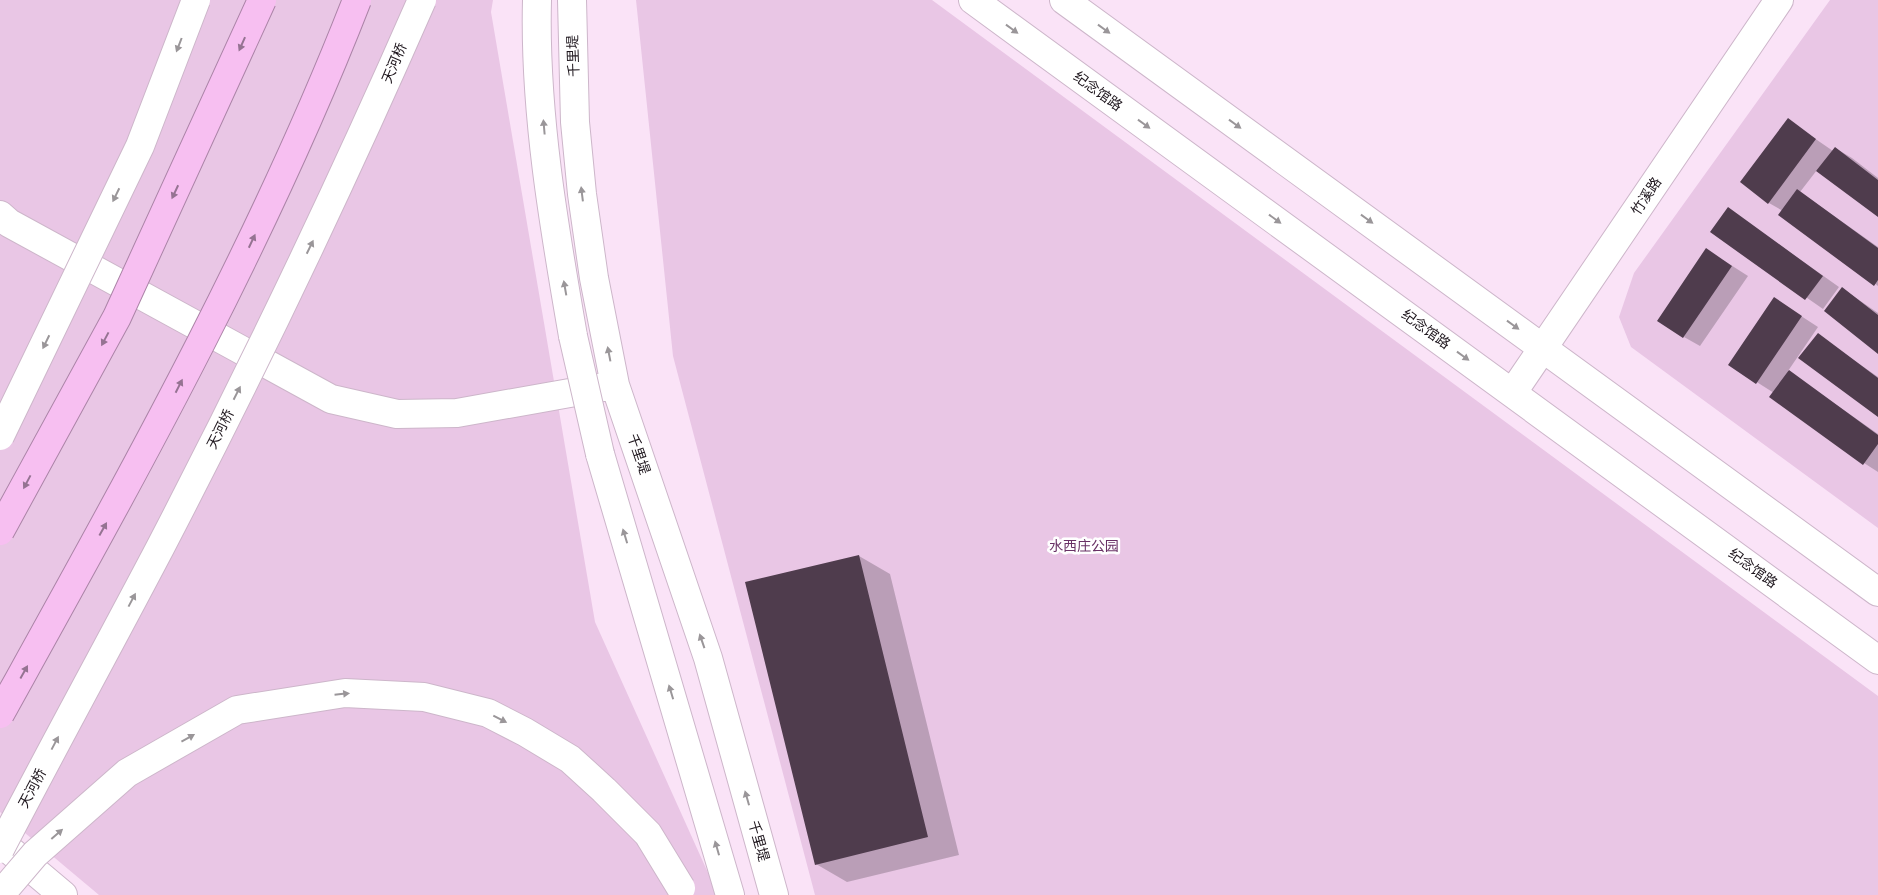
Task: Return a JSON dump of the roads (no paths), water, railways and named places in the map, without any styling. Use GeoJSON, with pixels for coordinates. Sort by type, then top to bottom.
{"type":"FeatureCollection","features":[{"type":"Feature","properties":{"kind":"highway"},"geometry":{"type":"LineString","coordinates":[[0,531],[117,317],[262,0]]}},
{"type":"Feature","properties":{"kind":"highway"},"geometry":{"type":"LineString","coordinates":[[0,714],[136,469],[222,303],[284,171],[357,0]]}},
{"type":"Feature","properties":{"kind":"street"},"geometry":{"type":"LineString","coordinates":[[0,436],[140,146],[196,0]]}},
{"type":"Feature","properties":{"kind":"street","name":"天河桥"},"geometry":{"type":"LineString","coordinates":[[0,849],[162,545],[332,201],[422,0]]}},
{"type":"Feature","properties":{"kind":"street"},"geometry":{"type":"LineString","coordinates":[[537,0],[541,93],[551,209],[573,336],[600,454],[730,895]]}},
{"type":"Feature","properties":{"kind":"street","name":"千里堤"},"geometry":{"type":"LineString","coordinates":[[572,0],[575,122],[582,194],[594,278],[615,385],[708,658],[774,895]]}},
{"type":"Feature","properties":{"kind":"street","name":"纪念馆路"},"geometry":{"type":"LineString","coordinates":[[972,0],[1513,392],[1878,660]]}},
{"type":"Feature","properties":{"kind":"street"},"geometry":{"type":"LineString","coordinates":[[1064,0],[1878,592]]}},
{"type":"Feature","properties":{"kind":"street","name":"竹溪路"},"geometry":{"type":"LineString","coordinates":[[1513,392],[1780,0]]}},
{"type":"Feature","properties":{"kind":"street"},"geometry":{"type":"LineString","coordinates":[[0,214],[9,223],[331,399],[397,414],[457,413],[615,385]]}},
{"type":"Feature","properties":{"kind":"street"},"geometry":{"type":"LineString","coordinates":[[0,895],[35,854],[127,773],[237,710],[345,693],[424,697],[488,713],[525,732],[570,759],[648,834],[681,891]]}},
{"type":"Feature","properties":{"kind":"street"},"geometry":{"type":"LineString","coordinates":[[0,842],[63,895]]}},
{"type":"Feature","properties":{"kind":"park label","name":"水西庄公园"},"geometry":{"type":"Point","coordinates":[1084,546]}}]}
